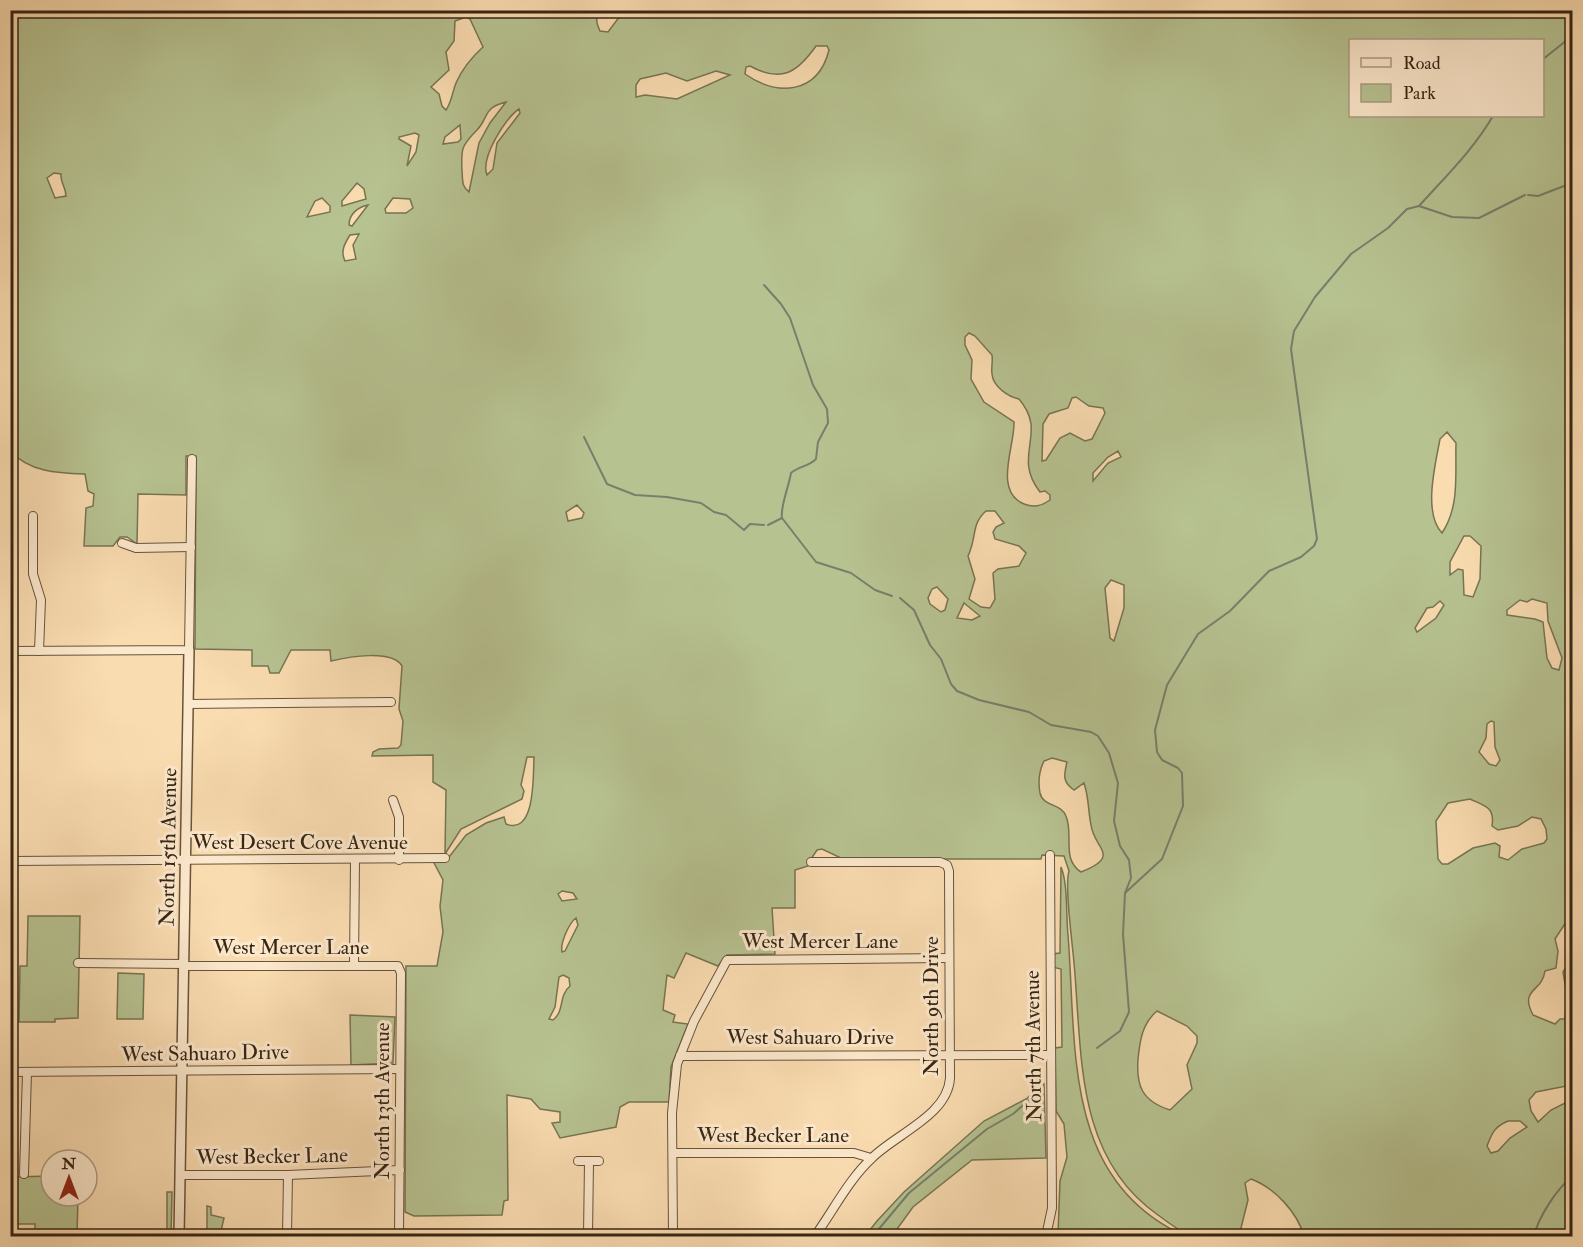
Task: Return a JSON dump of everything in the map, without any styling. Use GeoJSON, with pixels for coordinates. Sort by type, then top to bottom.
{"type":"FeatureCollection","features":[{"type":"Feature","properties":{"kind":"street","name":"North 15th Avenue"},"geometry":{"type":"LineString","coordinates":[[179,1236],[192,459]]}},
{"type":"Feature","properties":{"kind":"street"},"geometry":{"type":"LineString","coordinates":[[33,516],[33,574],[40,600],[39,651]]}},
{"type":"Feature","properties":{"kind":"street"},"geometry":{"type":"LineString","coordinates":[[122,543],[136,548],[190,547]]}},
{"type":"Feature","properties":{"kind":"street"},"geometry":{"type":"LineString","coordinates":[[10,651],[189,651]]}},
{"type":"Feature","properties":{"kind":"street"},"geometry":{"type":"LineString","coordinates":[[188,704],[391,702]]}},
{"type":"Feature","properties":{"kind":"street"},"geometry":{"type":"LineString","coordinates":[[393,800],[399,817],[399,860]]}},
{"type":"Feature","properties":{"kind":"street","name":"North 7th Avenue"},"geometry":{"type":"LineString","coordinates":[[1047,1236],[1052,1208],[1049,1055],[1050,855]]}},
{"type":"Feature","properties":{"kind":"street","name":"West Desert Cove Avenue"},"geometry":{"type":"LineString","coordinates":[[10,861],[445,858]]}},
{"type":"Feature","properties":{"kind":"street"},"geometry":{"type":"LineString","coordinates":[[354,965],[355,860]]}},
{"type":"Feature","properties":{"kind":"street","name":"North 9th Drive"},"geometry":{"type":"LineString","coordinates":[[811,862],[940,862],[947,865],[949,958],[950,1086],[944,1101],[872,1158],[815,1236]]}},
{"type":"Feature","properties":{"kind":"street","name":"West Mercer Lane"},"geometry":{"type":"LineString","coordinates":[[680,1056],[694,1022],[727,960],[949,958]]}},
{"type":"Feature","properties":{"kind":"street","name":"West Mercer Lane"},"geometry":{"type":"LineString","coordinates":[[78,963],[398,966]]}},
{"type":"Feature","properties":{"kind":"street","name":"North 13th Avenue"},"geometry":{"type":"LineString","coordinates":[[398,966],[401,973],[399,1236]]}},
{"type":"Feature","properties":{"kind":"street","name":"West Sahuaro Drive"},"geometry":{"type":"LineString","coordinates":[[680,1056],[1049,1055]]}},
{"type":"Feature","properties":{"kind":"street"},"geometry":{"type":"LineString","coordinates":[[673,1236],[673,1094],[680,1056]]}},
{"type":"Feature","properties":{"kind":"street","name":"West Sahuaro Drive"},"geometry":{"type":"LineString","coordinates":[[10,1072],[400,1069]]}},
{"type":"Feature","properties":{"kind":"street"},"geometry":{"type":"LineString","coordinates":[[24,1174],[27,1072]]}},
{"type":"Feature","properties":{"kind":"street","name":"West Becker Lane"},"geometry":{"type":"LineString","coordinates":[[673,1153],[854,1153],[872,1158]]}},
{"type":"Feature","properties":{"kind":"street"},"geometry":{"type":"LineString","coordinates":[[578,1161],[599,1161]]}},
{"type":"Feature","properties":{"kind":"street"},"geometry":{"type":"LineString","coordinates":[[588,1236],[590,1161]]}},
{"type":"Feature","properties":{"kind":"street","name":"West Becker Lane"},"geometry":{"type":"LineString","coordinates":[[180,1175],[288,1175],[400,1170]]}},
{"type":"Feature","properties":{"kind":"street"},"geometry":{"type":"LineString","coordinates":[[287,1236],[288,1175]]}},
{"type":"Feature","properties":{"kind":"green space"},"geometry":{"type":"Polygon","coordinates":[[[601,10],[597,18],[598,25],[600,31],[608,32],[620,16],[634,15],[640,10],[865,10],[875,16],[879,15],[878,10],[1572,11],[1572,836],[1569,853],[1572,853],[1572,913],[1555,939],[1558,951],[1556,968],[1545,971],[1540,983],[1530,995],[1529,1006],[1533,1015],[1555,1024],[1560,1019],[1565,1019],[1567,996],[1563,972],[1572,958],[1572,1085],[1536,1092],[1529,1100],[1531,1111],[1538,1122],[1551,1110],[1565,1103],[1569,1105],[1572,1112],[1570,1183],[1572,1183],[1572,1236],[1304,1236],[1296,1218],[1284,1202],[1268,1188],[1251,1179],[1245,1183],[1248,1200],[1239,1236],[1204,1238],[1184,1233],[1158,1215],[1132,1192],[1112,1166],[1098,1138],[1083,1075],[1068,905],[1069,871],[1064,856],[1042,855],[1041,859],[843,859],[822,849],[817,850],[811,859],[811,865],[795,870],[795,908],[772,908],[775,954],[727,955],[718,966],[686,953],[674,978],[667,975],[663,1010],[675,1015],[673,1022],[688,1024],[671,1067],[669,1102],[629,1102],[620,1107],[616,1127],[560,1138],[552,1123],[560,1122],[560,1112],[540,1109],[531,1099],[507,1095],[508,1200],[504,1201],[502,1215],[414,1216],[405,1212],[406,966],[437,966],[443,932],[440,906],[443,880],[433,861],[446,861],[466,835],[486,823],[504,817],[506,824],[516,825],[523,821],[531,801],[534,757],[527,757],[521,785],[524,791],[522,799],[461,829],[445,854],[446,790],[433,782],[433,755],[372,756],[373,752],[379,749],[398,748],[401,745],[403,721],[399,709],[402,666],[397,661],[389,657],[369,656],[331,661],[330,650],[291,650],[279,673],[270,673],[268,666],[252,666],[252,650],[195,649],[196,456],[186,456],[186,495],[138,494],[137,544],[127,537],[120,537],[113,546],[84,546],[86,508],[93,506],[94,494],[88,491],[85,474],[55,472],[35,467],[18,458],[11,451],[11,11],[601,10]],[[466,17],[455,21],[454,41],[446,52],[449,70],[431,87],[439,94],[442,106],[446,110],[461,73],[483,47],[470,19],[466,17]],[[816,46],[795,69],[771,74],[750,66],[746,67],[745,74],[770,86],[795,87],[816,76],[824,65],[829,50],[827,46],[816,46]],[[716,71],[687,81],[666,73],[640,79],[636,85],[636,97],[645,95],[677,99],[730,75],[716,71]],[[506,102],[489,110],[481,126],[465,144],[462,153],[463,183],[469,192],[479,143],[490,123],[506,102]],[[519,109],[501,129],[487,159],[487,175],[493,169],[497,143],[520,113],[519,109]],[[460,125],[445,137],[443,144],[458,142],[461,139],[460,125]],[[415,133],[399,137],[411,146],[407,166],[416,152],[419,135],[415,133]],[[54,173],[47,178],[55,198],[66,196],[61,174],[54,173]],[[357,183],[342,201],[342,206],[366,199],[364,189],[357,183]],[[322,198],[315,201],[307,217],[330,212],[330,206],[322,198]],[[393,198],[385,209],[386,213],[406,213],[413,208],[410,199],[393,198]],[[368,205],[361,207],[349,221],[349,225],[352,226],[368,205]],[[359,234],[350,235],[343,250],[345,261],[356,259],[353,245],[359,234]],[[969,333],[965,337],[965,345],[972,360],[971,379],[984,402],[1014,422],[1007,479],[1015,498],[1031,506],[1050,500],[1050,495],[1045,491],[1040,492],[1032,479],[1029,467],[1031,423],[1027,412],[1019,399],[1006,394],[995,383],[992,374],[992,355],[975,336],[969,333]],[[1076,397],[1072,398],[1068,408],[1049,414],[1043,424],[1042,461],[1046,460],[1060,438],[1070,433],[1085,441],[1092,439],[1105,413],[1103,408],[1089,406],[1076,397]],[[1447,432],[1440,439],[1433,475],[1432,502],[1436,524],[1442,533],[1448,523],[1454,501],[1456,443],[1447,432]],[[1118,451],[1108,457],[1093,473],[1093,481],[1108,463],[1121,457],[1118,451]],[[577,505],[566,512],[568,521],[582,518],[584,513],[577,505]],[[986,511],[978,521],[968,556],[975,579],[969,599],[981,607],[990,608],[995,599],[993,573],[998,569],[1019,566],[1026,553],[1019,546],[995,539],[993,532],[996,527],[1004,523],[995,511],[986,511]],[[1464,536],[1450,562],[1450,575],[1458,569],[1463,570],[1464,595],[1473,597],[1480,579],[1481,546],[1470,536],[1464,536]],[[1111,580],[1105,588],[1110,638],[1114,641],[1124,608],[1124,585],[1111,580]],[[937,587],[932,589],[928,598],[930,604],[941,612],[945,610],[948,599],[937,587]],[[1532,599],[1527,602],[1520,600],[1507,610],[1507,615],[1543,622],[1547,658],[1552,668],[1559,670],[1562,658],[1548,621],[1547,603],[1532,599]],[[1440,601],[1433,607],[1427,608],[1415,628],[1417,632],[1436,618],[1444,605],[1440,601]],[[964,603],[957,618],[972,620],[980,616],[964,603]],[[1494,722],[1487,724],[1486,738],[1479,752],[1489,764],[1496,766],[1500,760],[1495,747],[1494,722]],[[1052,758],[1044,761],[1040,773],[1040,793],[1045,801],[1064,812],[1068,823],[1071,860],[1081,872],[1100,861],[1103,856],[1093,833],[1084,783],[1074,790],[1067,784],[1065,778],[1067,762],[1052,758]],[[1470,799],[1448,803],[1436,821],[1438,859],[1442,864],[1448,864],[1473,848],[1495,843],[1500,846],[1499,857],[1508,860],[1522,849],[1544,843],[1547,839],[1546,829],[1541,819],[1532,817],[1518,826],[1498,830],[1492,826],[1492,815],[1488,808],[1470,799]],[[562,891],[558,894],[562,901],[577,899],[573,893],[562,891]],[[576,918],[566,933],[562,952],[565,951],[578,925],[576,918]],[[563,975],[559,977],[555,1007],[549,1019],[553,1020],[570,986],[569,978],[563,975]],[[1157,1011],[1145,1027],[1138,1059],[1140,1085],[1153,1102],[1170,1110],[1192,1089],[1187,1065],[1197,1043],[1197,1036],[1187,1026],[1157,1011]],[[1508,1121],[1497,1128],[1487,1146],[1491,1153],[1498,1151],[1510,1138],[1527,1127],[1520,1121],[1508,1121]]]}},
{"type":"Feature","properties":{"kind":"green space"},"geometry":{"type":"Polygon","coordinates":[[[1061,867],[1066,891],[1077,1065],[1084,1107],[1096,1146],[1116,1182],[1145,1212],[1185,1236],[1053,1236],[1058,1234],[1060,1181],[1067,1157],[1064,1124],[1056,1111],[1055,1048],[1062,1047],[1061,969],[1052,967],[1052,954],[1060,953],[1061,867]]]}},
{"type":"Feature","properties":{"kind":"green space"},"geometry":{"type":"Polygon","coordinates":[[[28,916],[80,916],[78,1018],[55,1019],[55,1022],[19,1022],[20,966],[27,966],[28,916]]]}},
{"type":"Feature","properties":{"kind":"green space"},"geometry":{"type":"Polygon","coordinates":[[[118,973],[144,974],[143,1019],[117,1019],[118,973]]]}},
{"type":"Feature","properties":{"kind":"green space"},"geometry":{"type":"Polygon","coordinates":[[[350,1015],[395,1017],[393,1063],[351,1065],[350,1015]]]}},
{"type":"Feature","properties":{"kind":"green space"},"geometry":{"type":"Polygon","coordinates":[[[1044,1084],[1046,1158],[972,1160],[913,1207],[892,1236],[865,1236],[904,1192],[984,1121],[1026,1099],[1044,1084]]]}},
{"type":"Feature","properties":{"kind":"green space"},"geometry":{"type":"Polygon","coordinates":[[[39,1176],[39,1208],[78,1208],[77,1236],[35,1236],[35,1224],[11,1224],[11,1177],[39,1176]]]}},
{"type":"Feature","properties":{"kind":"green space"},"geometry":{"type":"Polygon","coordinates":[[[167,1192],[172,1192],[171,1236],[167,1236],[167,1192]]]}},
{"type":"Feature","properties":{"kind":"green space"},"geometry":{"type":"Polygon","coordinates":[[[207,1206],[211,1207],[211,1215],[224,1218],[221,1231],[207,1231],[207,1206]]]}},
{"type":"Feature","properties":{"kind":"waterway"},"geometry":{"type":"LineString","coordinates":[[1544,58],[1572,36]]}},
{"type":"Feature","properties":{"kind":"waterway"},"geometry":{"type":"LineString","coordinates":[[1419,206],[1468,152],[1492,117]]}},
{"type":"Feature","properties":{"kind":"waterway"},"geometry":{"type":"LineString","coordinates":[[1528,195],[1538,196],[1572,183]]}},
{"type":"Feature","properties":{"kind":"waterway"},"geometry":{"type":"LineString","coordinates":[[1125,893],[1162,859],[1183,806],[1182,773],[1178,768],[1162,760],[1157,752],[1155,730],[1167,685],[1198,634],[1230,611],[1269,571],[1301,557],[1314,546],[1317,539],[1291,349],[1294,331],[1315,297],[1351,254],[1388,228],[1407,209],[1419,206],[1452,217],[1479,218],[1525,195]]}},
{"type":"Feature","properties":{"kind":"waterway"},"geometry":{"type":"LineString","coordinates":[[764,285],[790,318],[813,385],[827,409],[828,423],[818,442],[816,459],[791,473],[783,502],[782,518],[816,562],[851,573],[875,590],[892,596]]}},
{"type":"Feature","properties":{"kind":"waterway"},"geometry":{"type":"LineString","coordinates":[[584,437],[607,484],[635,495],[667,497],[701,503],[714,512],[726,515],[744,530],[750,524],[764,525]]}},
{"type":"Feature","properties":{"kind":"waterway"},"geometry":{"type":"LineString","coordinates":[[768,525],[782,518]]}},
{"type":"Feature","properties":{"kind":"waterway"},"geometry":{"type":"LineString","coordinates":[[900,598],[914,610],[930,645],[941,659],[951,684],[957,691],[979,700],[1029,712],[1051,725],[1091,732],[1098,736],[1109,753],[1118,783],[1114,821],[1120,846],[1129,860],[1131,878],[1125,893],[1123,934],[1129,1012],[1120,1031],[1097,1048]]}},
{"type":"Feature","properties":{"kind":"waterway"},"geometry":{"type":"LineString","coordinates":[[873,1236],[909,1193],[987,1129],[1013,1114],[1038,1092]]}},
{"type":"Feature","properties":{"kind":"waterway"},"geometry":{"type":"LineString","coordinates":[[1534,1236],[1549,1204],[1560,1188],[1572,1177]]}}]}
